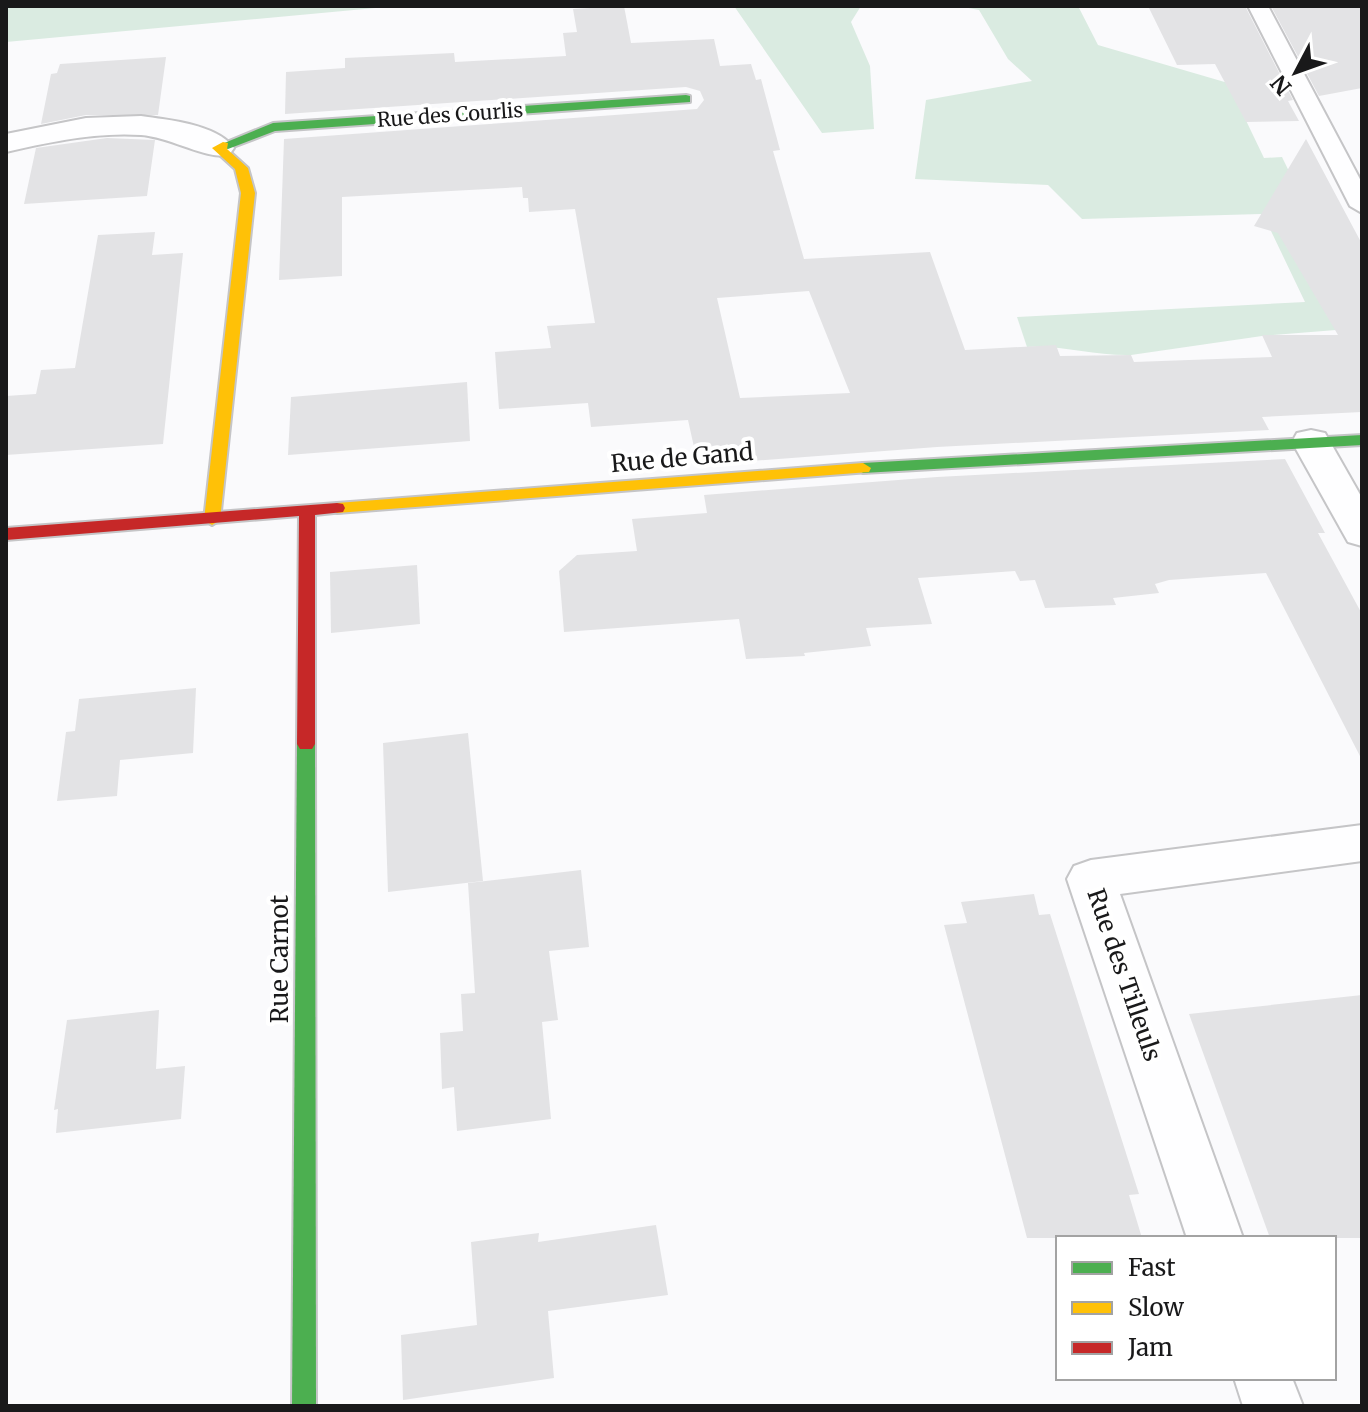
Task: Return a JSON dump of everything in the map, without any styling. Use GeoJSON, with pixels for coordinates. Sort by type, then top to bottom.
{"type":"FeatureCollection","features":[{"type":"Feature","properties":{"kind":"street","name":"Rue des Courlis"},"geometry":{"type":"LineString","coordinates":[[218,148],[273,127],[686,99]]}},
{"type":"Feature","properties":{"kind":"street"},"geometry":{"type":"LineString","coordinates":[[6,143],[77,128],[145,126],[185,132],[218,148],[241,168],[248,193],[212,520]]}},
{"type":"Feature","properties":{"kind":"street","name":"Rue de Gand"},"geometry":{"type":"LineString","coordinates":[[6,534],[937,462],[1362,440]]}},
{"type":"Feature","properties":{"kind":"street"},"geometry":{"type":"LineString","coordinates":[[1311,442],[1362,533]]}},
{"type":"Feature","properties":{"kind":"street","name":"Rue Carnot"},"geometry":{"type":"LineString","coordinates":[[304,1406],[307,513]]}},
{"type":"Feature","properties":{"kind":"street","name":"Rue des Tilleuls"},"geometry":{"type":"LineString","coordinates":[[1214,1236],[1091,879],[1362,843]]}},
{"type":"Feature","properties":{"kind":"street"},"geometry":{"type":"LineString","coordinates":[[1264,1380],[1273,1406]]}},
{"type":"Feature","properties":{"kind":"lane"},"geometry":{"type":"LineString","coordinates":[[1258,6],[1362,206]]}},
{"type":"Feature","properties":{"kind":"green space"},"geometry":{"type":"Polygon","coordinates":[[[6,6],[397,6],[6,42],[6,6]]]}},
{"type":"Feature","properties":{"kind":"green space"},"geometry":{"type":"Polygon","coordinates":[[[734,6],[861,6],[851,22],[870,66],[874,129],[822,133],[734,6]]]}},
{"type":"Feature","properties":{"kind":"green space"},"geometry":{"type":"Polygon","coordinates":[[[958,6],[1078,6],[1098,45],[1228,83],[1264,158],[1282,157],[1359,315],[1336,330],[1262,336],[1131,355],[1027,347],[1017,317],[1305,302],[1271,231],[1277,219],[1261,214],[1082,219],[1048,185],[915,179],[926,100],[1032,81],[1008,59],[979,10],[958,6]]]}},
{"type":"Feature","properties":{"kind":"building"},"geometry":{"type":"Polygon","coordinates":[[[624,6],[631,43],[714,39],[720,66],[751,64],[756,80],[761,79],[780,150],[773,151],[804,259],[930,252],[965,350],[1056,345],[1060,356],[1131,355],[1134,362],[1272,357],[1262,335],[1338,335],[1278,233],[1254,226],[1306,139],[1362,244],[1362,412],[1262,417],[1269,430],[937,447],[698,465],[688,420],[591,427],[588,403],[499,409],[495,352],[551,348],[547,326],[595,323],[575,209],[529,212],[528,198],[523,198],[522,187],[342,197],[342,276],[279,280],[284,139],[697,109],[704,100],[700,91],[686,87],[285,114],[286,72],[345,68],[345,58],[454,53],[455,62],[566,56],[563,33],[577,32],[573,9],[624,6]],[[809,291],[717,298],[740,398],[850,393],[809,291]]]}},
{"type":"Feature","properties":{"kind":"building"},"geometry":{"type":"Polygon","coordinates":[[[1148,6],[1245,6],[1293,100],[1288,101],[1299,121],[1246,122],[1215,64],[1177,65],[1148,6]]]}},
{"type":"Feature","properties":{"kind":"building"},"geometry":{"type":"Polygon","coordinates":[[[1271,6],[1362,6],[1362,88],[1319,96],[1271,6]]]}},
{"type":"Feature","properties":{"kind":"building"},"geometry":{"type":"Polygon","coordinates":[[[166,57],[158,115],[86,115],[41,124],[51,74],[57,73],[60,64],[166,57]]]}},
{"type":"Feature","properties":{"kind":"building"},"geometry":{"type":"Polygon","coordinates":[[[107,138],[155,140],[147,196],[24,204],[36,148],[107,138]]]}},
{"type":"Feature","properties":{"kind":"building"},"geometry":{"type":"Polygon","coordinates":[[[155,232],[152,255],[183,253],[163,444],[6,455],[6,396],[36,394],[41,370],[75,368],[98,235],[155,232]]]}},
{"type":"Feature","properties":{"kind":"building"},"geometry":{"type":"Polygon","coordinates":[[[467,382],[470,441],[288,455],[291,397],[467,382]]]}},
{"type":"Feature","properties":{"kind":"building"},"geometry":{"type":"Polygon","coordinates":[[[1285,459],[1325,533],[1318,533],[1362,614],[1362,760],[1266,573],[1169,580],[1155,584],[1159,593],[1113,598],[1116,605],[1045,608],[1035,580],[1020,581],[1015,571],[918,578],[932,624],[866,628],[871,646],[804,653],[805,656],[746,659],[739,619],[564,632],[559,571],[577,555],[637,551],[632,519],[707,513],[704,495],[937,477],[1285,459]]]}},
{"type":"Feature","properties":{"kind":"building"},"geometry":{"type":"Polygon","coordinates":[[[417,565],[420,624],[331,633],[330,572],[417,565]]]}},
{"type":"Feature","properties":{"kind":"building"},"geometry":{"type":"Polygon","coordinates":[[[196,688],[193,753],[120,760],[117,796],[57,801],[66,732],[75,731],[79,699],[196,688]]]}},
{"type":"Feature","properties":{"kind":"building"},"geometry":{"type":"Polygon","coordinates":[[[468,733],[483,881],[388,892],[383,743],[468,733]]]}},
{"type":"Feature","properties":{"kind":"building"},"geometry":{"type":"Polygon","coordinates":[[[581,870],[589,947],[549,951],[558,1020],[542,1022],[551,1119],[457,1131],[454,1087],[442,1089],[440,1033],[463,1031],[461,994],[475,993],[468,883],[581,870]]]}},
{"type":"Feature","properties":{"kind":"building"},"geometry":{"type":"Polygon","coordinates":[[[1034,894],[1039,915],[1050,914],[1139,1194],[1129,1195],[1141,1236],[1027,1238],[944,925],[967,923],[961,902],[1034,894]]]}},
{"type":"Feature","properties":{"kind":"building"},"geometry":{"type":"Polygon","coordinates":[[[1362,995],[1362,1238],[1269,1236],[1189,1014],[1362,995]]]}},
{"type":"Feature","properties":{"kind":"building"},"geometry":{"type":"Polygon","coordinates":[[[159,1010],[156,1069],[185,1066],[181,1119],[56,1133],[58,1109],[54,1110],[67,1020],[159,1010]]]}},
{"type":"Feature","properties":{"kind":"building"},"geometry":{"type":"Polygon","coordinates":[[[656,1225],[668,1295],[548,1311],[554,1378],[403,1400],[401,1335],[477,1325],[471,1242],[539,1233],[538,1242],[656,1225]]]}},
{"type":"Feature","properties":{"kind":"traffic: fast"},"geometry":{"type":"LineString","coordinates":[[223,146],[273,127],[686,99]]}},
{"type":"Feature","properties":{"kind":"traffic: fast"},"geometry":{"type":"LineString","coordinates":[[863,468],[1362,440]]}},
{"type":"Feature","properties":{"kind":"traffic: fast"},"geometry":{"type":"LineString","coordinates":[[304,1406],[306,744]]}},
{"type":"Feature","properties":{"kind":"traffic: slow"},"geometry":{"type":"LineString","coordinates":[[212,520],[248,193],[241,168],[218,148],[223,146]]}},
{"type":"Feature","properties":{"kind":"traffic: slow"},"geometry":{"type":"LineString","coordinates":[[337,508],[863,468]]}},
{"type":"Feature","properties":{"kind":"traffic: jam"},"geometry":{"type":"LineString","coordinates":[[6,534],[337,508]]}},
{"type":"Feature","properties":{"kind":"traffic: jam"},"geometry":{"type":"LineString","coordinates":[[306,744],[307,513]]}}]}
